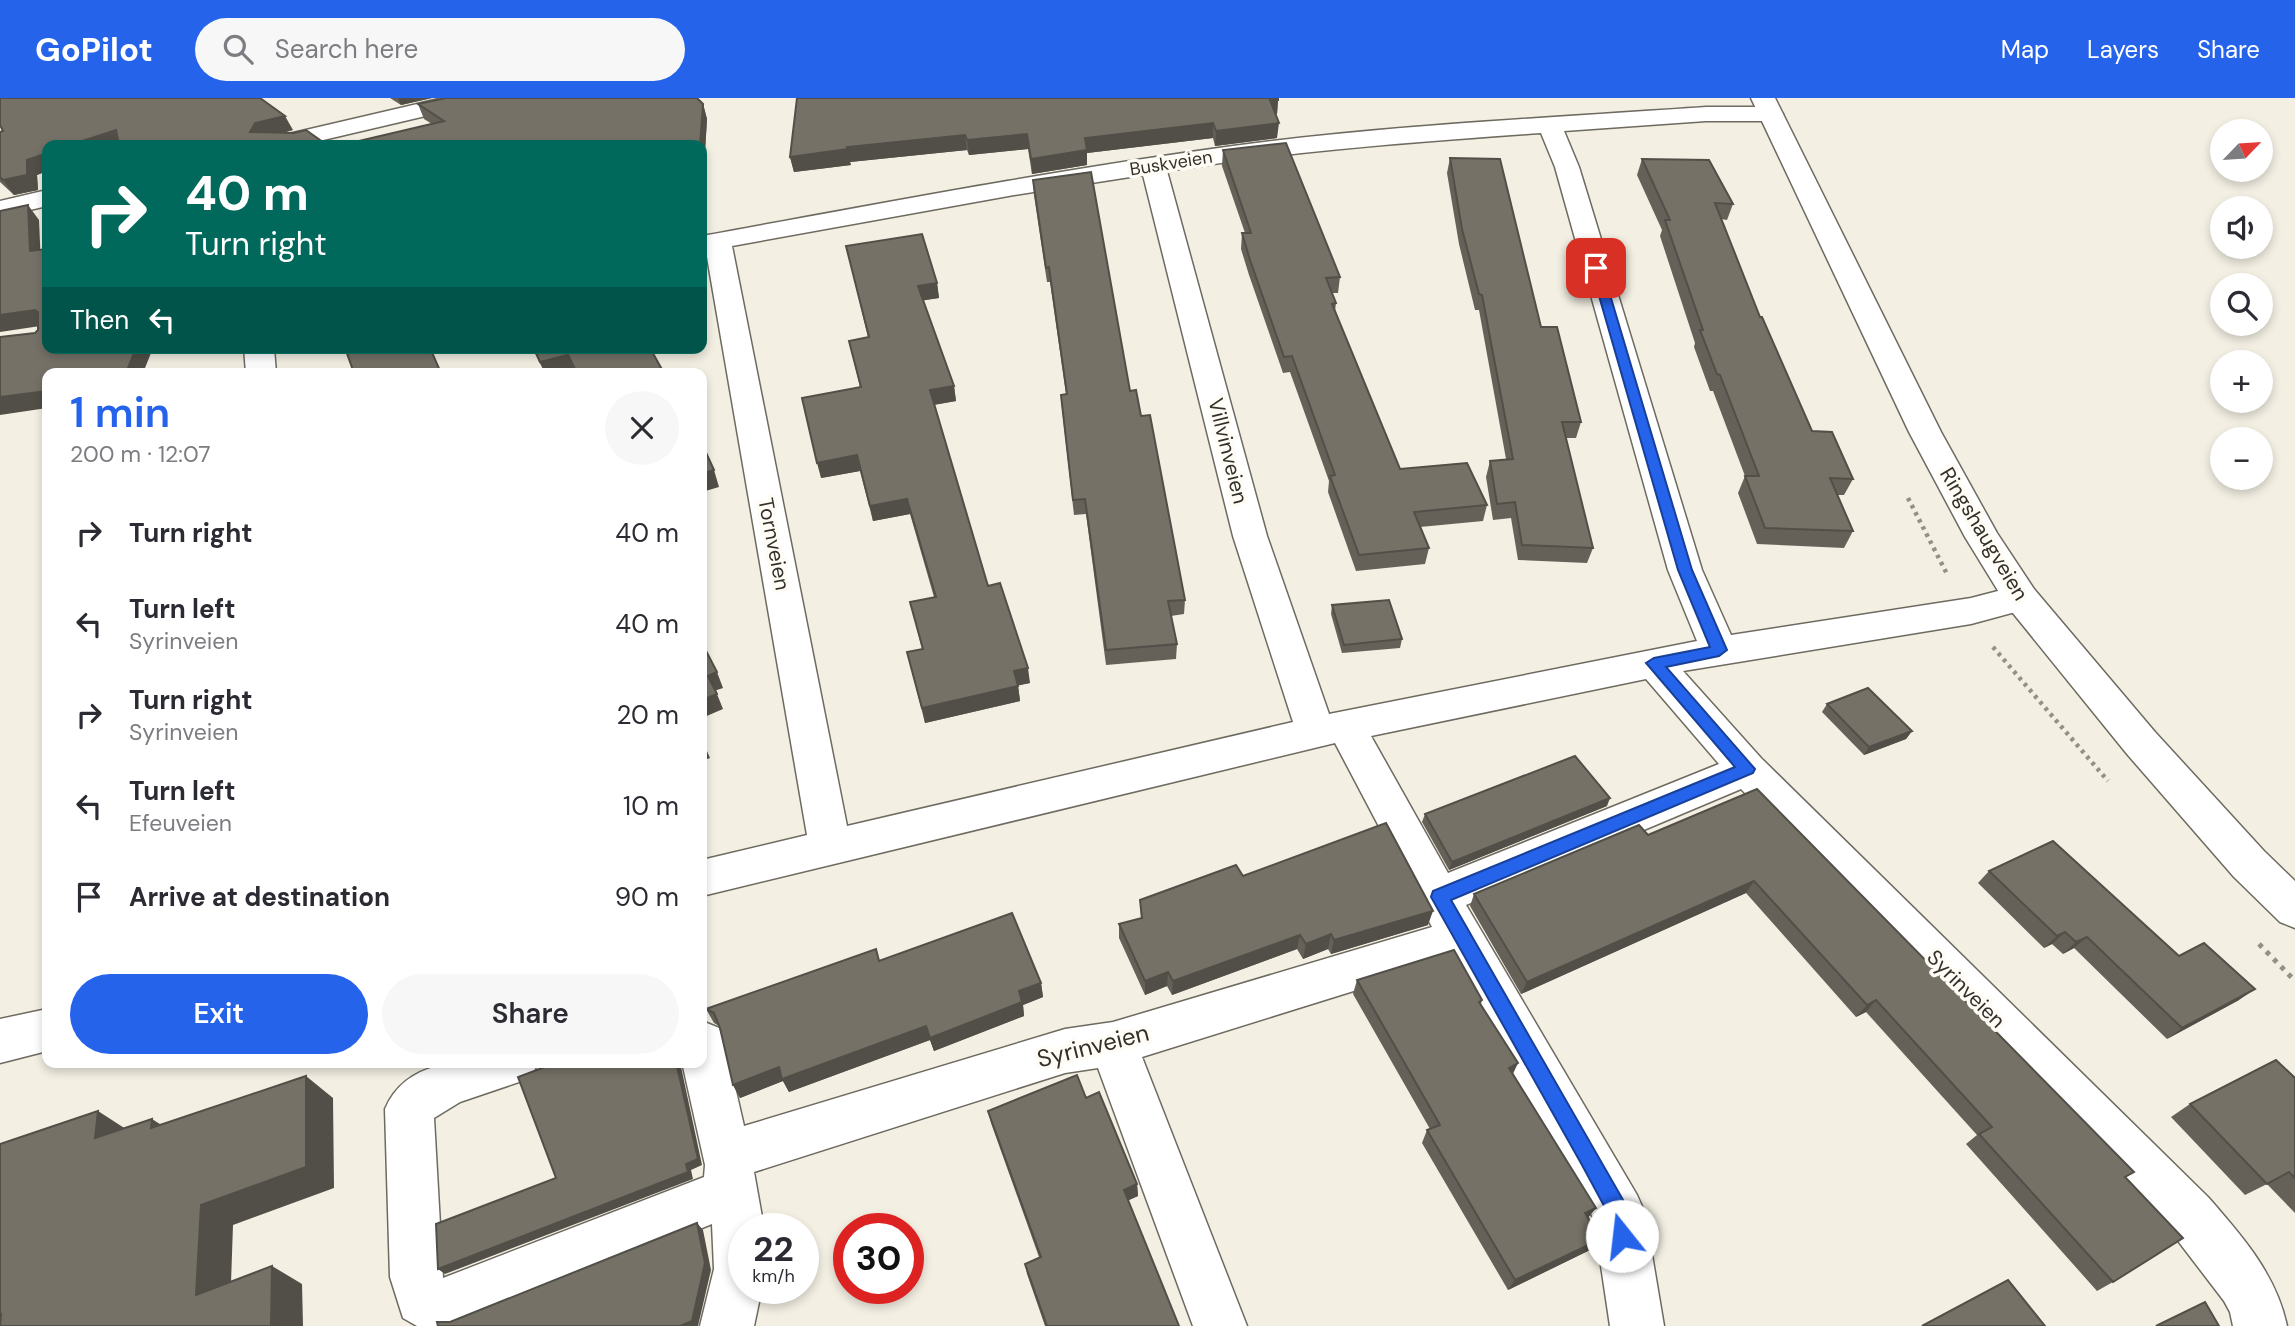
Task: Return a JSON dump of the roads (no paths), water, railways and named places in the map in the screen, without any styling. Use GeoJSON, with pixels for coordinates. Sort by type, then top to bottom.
{"type":"FeatureCollection","features":[{"type":"Feature","properties":{"kind":"street"},"geometry":{"type":"LineString","coordinates":[[293,140],[473,98]]}},
{"type":"Feature","properties":{"kind":"street","name":"Buskveien"},"geometry":{"type":"LineString","coordinates":[[710,243],[1014,187],[1234,153],[1363,139],[1706,114],[1767,106]]}},
{"type":"Feature","properties":{"kind":"street","name":"Ringshaugveien"},"geometry":{"type":"LineString","coordinates":[[1767,106],[1925,432],[1982,537],[2021,598],[2141,743],[2249,864],[2295,909]]}},
{"type":"Feature","properties":{"kind":"street"},"geometry":{"type":"LineString","coordinates":[[1550,125],[1567,167],[1685,570],[1719,650]]}},
{"type":"Feature","properties":{"kind":"street","name":"Villvinveien"},"geometry":{"type":"LineString","coordinates":[[1153,166],[1250,536],[1331,730]]}},
{"type":"Feature","properties":{"kind":"street"},"geometry":{"type":"LineString","coordinates":[[0,209],[42,199]]}},
{"type":"Feature","properties":{"kind":"street","name":"Tornveien"},"geometry":{"type":"LineString","coordinates":[[710,243],[743,391],[814,743],[830,846]]}},
{"type":"Feature","properties":{"kind":"street"},"geometry":{"type":"LineString","coordinates":[[707,877],[1331,730],[1719,650],[1971,611],[2021,598]]}},
{"type":"Feature","properties":{"kind":"street","name":"Syrinveien"},"geometry":{"type":"LineString","coordinates":[[1654,663],[1747,769],[2190,1214],[2238,1274],[2259,1315],[2260,1326]]}},
{"type":"Feature","properties":{"kind":"street"},"geometry":{"type":"LineString","coordinates":[[1331,730],[1450,917],[1619,1213],[1637,1326]]}},
{"type":"Feature","properties":{"kind":"street","name":"Syrinveien"},"geometry":{"type":"LineString","coordinates":[[467,1070],[415,1101],[409,1109],[416,1277],[422,1299],[431,1305],[444,1305],[729,1174],[1065,1051],[1113,1044],[1450,917],[1747,769]]}},
{"type":"Feature","properties":{"kind":"street"},"geometry":{"type":"LineString","coordinates":[[0,1041],[42,1031]]}},
{"type":"Feature","properties":{"kind":"street"},"geometry":{"type":"LineString","coordinates":[[1113,1044],[1220,1326]]}},
{"type":"Feature","properties":{"kind":"street"},"geometry":{"type":"LineString","coordinates":[[707,1067],[740,1237],[740,1269],[727,1326]]}}]}
